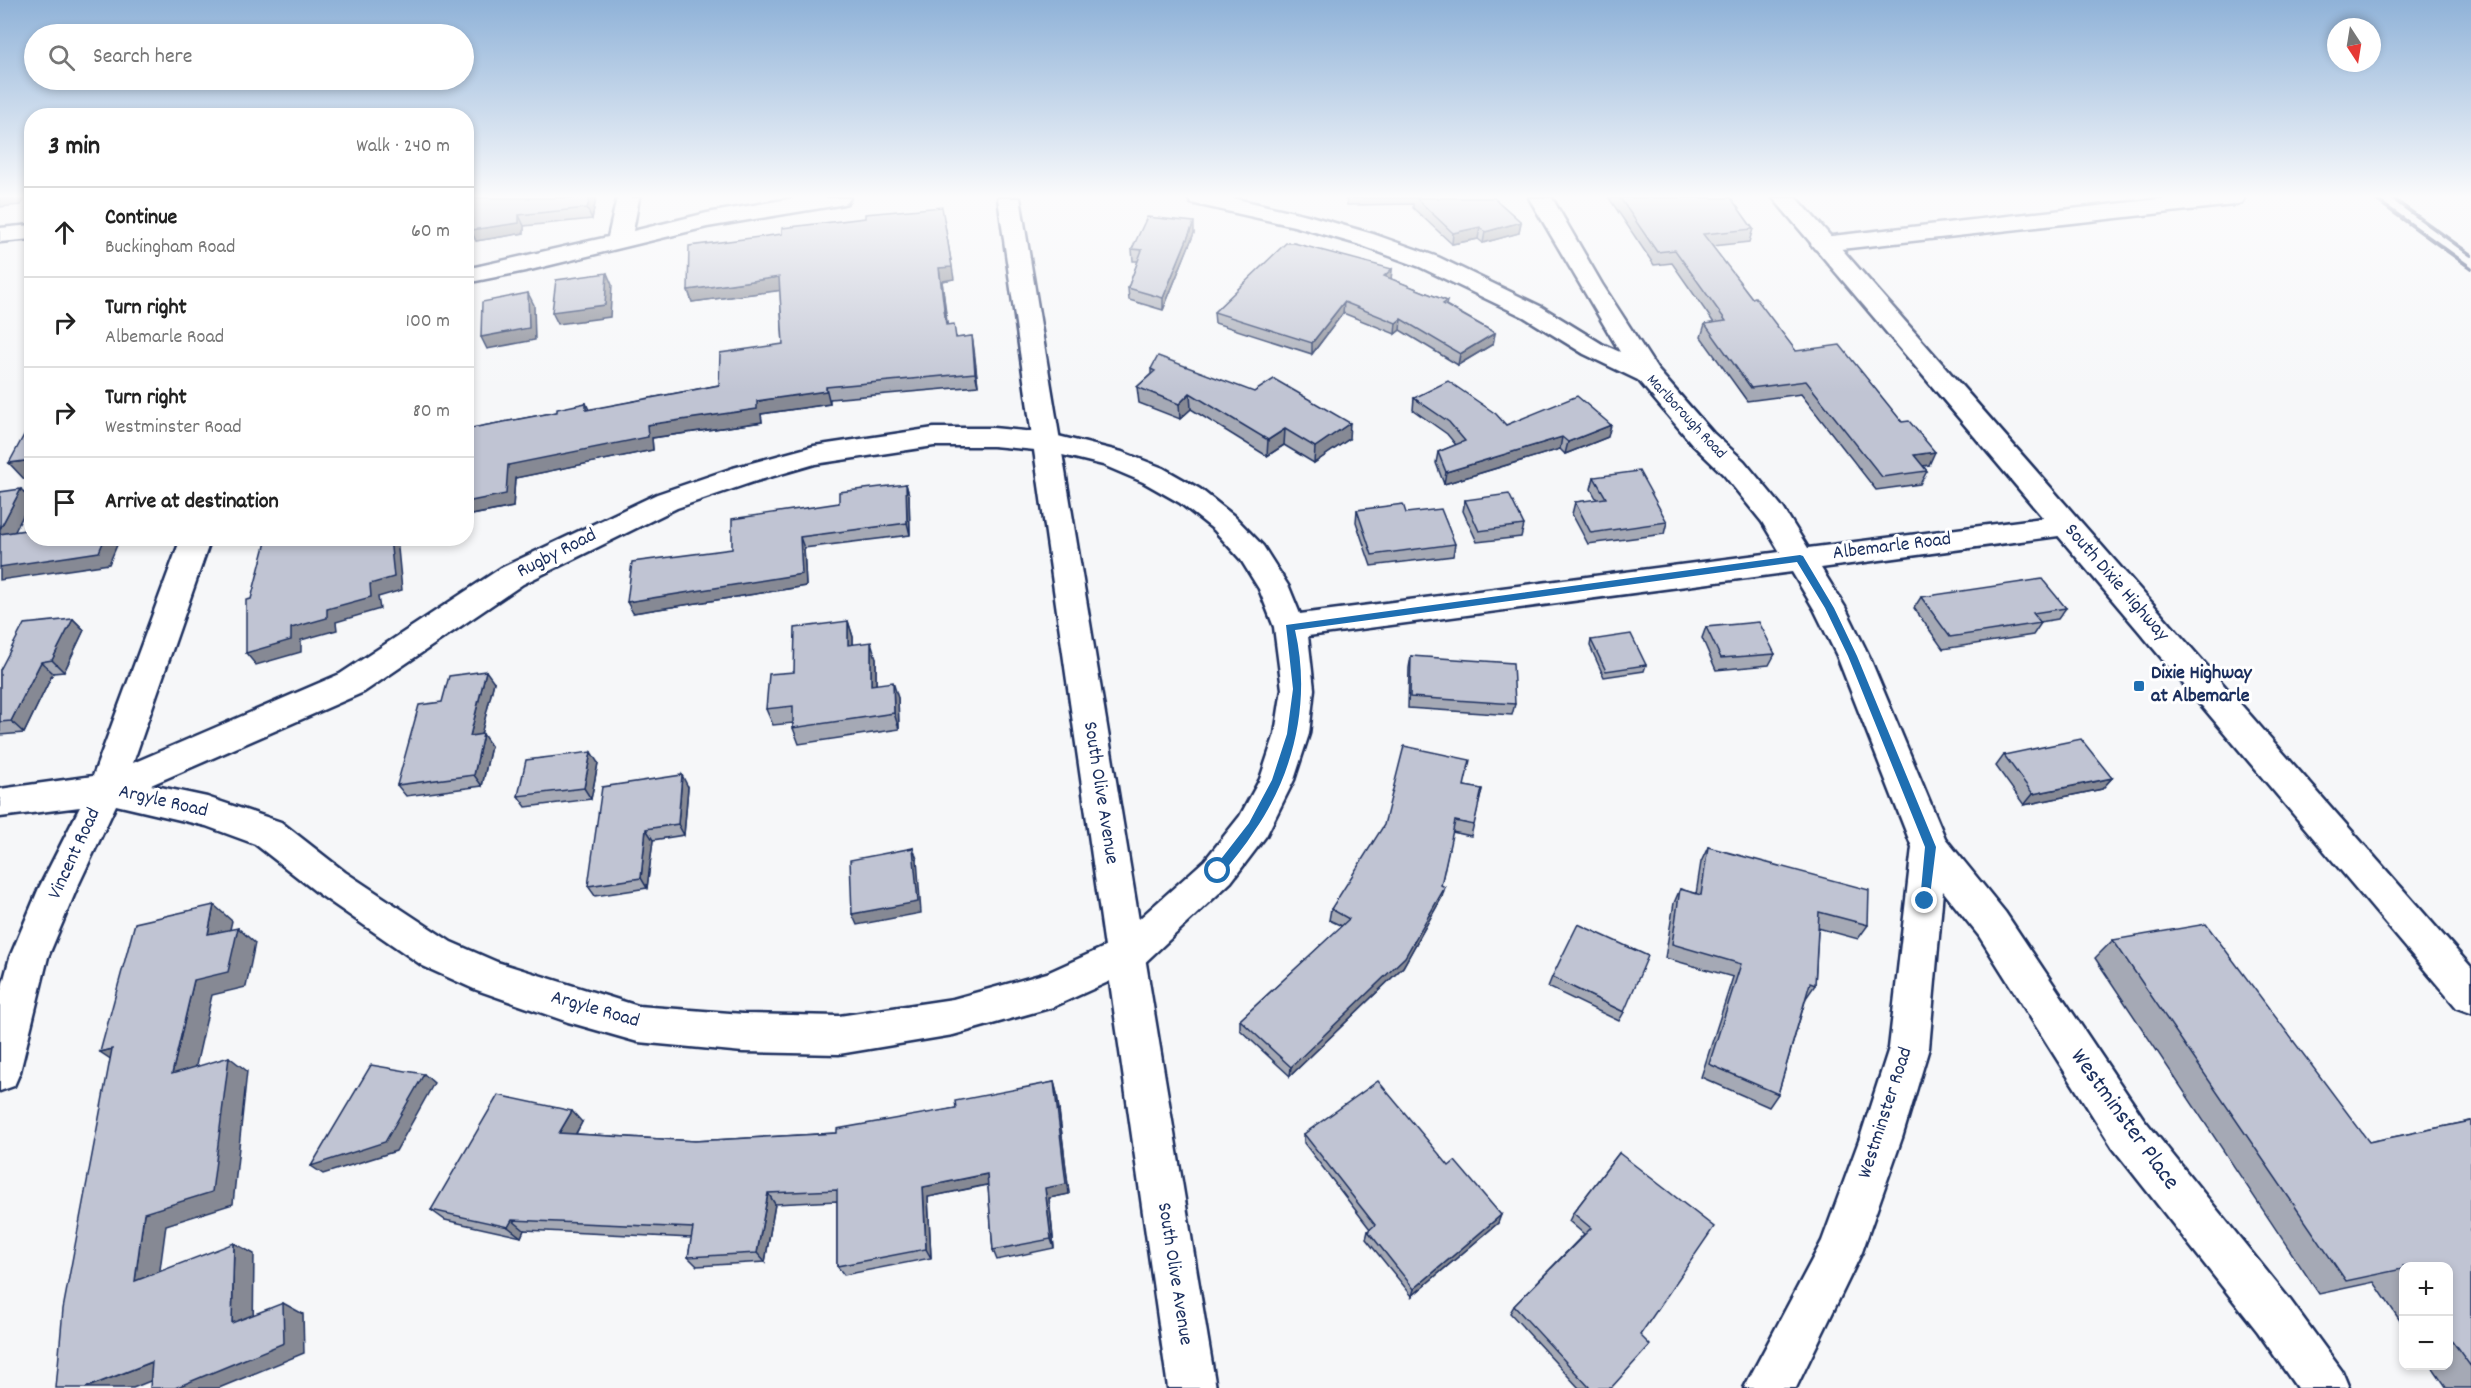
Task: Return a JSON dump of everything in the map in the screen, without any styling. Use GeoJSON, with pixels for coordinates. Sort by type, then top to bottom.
{"type":"FeatureCollection","features":[{"type":"Feature","properties":{"kind":"street"},"geometry":{"type":"LineString","coordinates":[[474,274],[531,263]]}},
{"type":"Feature","properties":{"kind":"street","name":"South Olive Avenue"},"geometry":{"type":"LineString","coordinates":[[1019,263],[1192,1388]]}},
{"type":"Feature","properties":{"kind":"street","name":"Marlborough Road"},"geometry":{"type":"LineString","coordinates":[[1432,263],[1533,312],[1593,350],[1647,374],[1703,439],[1734,468],[1773,515],[1800,558]]}},
{"type":"Feature","properties":{"kind":"street"},"geometry":{"type":"LineString","coordinates":[[1578,263],[1647,374]]}},
{"type":"Feature","properties":{"kind":"street","name":"South Dixie Highway"},"geometry":{"type":"LineString","coordinates":[[1838,263],[2471,995]]}},
{"type":"Feature","properties":{"kind":"street","name":"Rugby Road"},"geometry":{"type":"LineString","coordinates":[[106,789],[352,682],[512,576],[667,501],[743,475],[794,461],[869,446],[934,437],[993,437],[1046,442],[1112,458],[1153,475],[1190,496],[1224,523],[1252,553],[1274,587],[1290,627]]}},
{"type":"Feature","properties":{"kind":"street","name":"Albemarle Road"},"geometry":{"type":"LineString","coordinates":[[1290,627],[1800,558],[2066,525]]}},
{"type":"Feature","properties":{"kind":"street","name":"Vincent Road"},"geometry":{"type":"LineString","coordinates":[[0,1072],[29,957],[58,888],[106,789],[193,546]]}},
{"type":"Feature","properties":{"kind":"street","name":"Westminster Road"},"geometry":{"type":"LineString","coordinates":[[1767,1388],[1780,1370],[1840,1252],[1881,1138],[1909,1048],[1930,847],[1853,656],[1800,558]]}},
{"type":"Feature","properties":{"kind":"street","name":"Argyle Road"},"geometry":{"type":"LineString","coordinates":[[106,789],[207,812],[268,833],[332,883],[437,954],[488,977],[568,1004],[638,1024],[743,1033],[839,1035],[953,1017],[1053,989],[1125,956],[1218,871],[1252,826],[1277,780],[1292,734],[1298,689],[1290,627]]}},
{"type":"Feature","properties":{"kind":"street"},"geometry":{"type":"LineString","coordinates":[[0,803],[106,789]]}},
{"type":"Feature","properties":{"kind":"street","name":"Westminster Place"},"geometry":{"type":"LineString","coordinates":[[1930,847],[1992,924],[2128,1133],[2274,1316],[2325,1388]]}},
{"type":"Feature","properties":{"kind":"building"},"geometry":{"type":"Polygon","coordinates":[[[689,263],[951,263],[952,267],[939,268],[946,325],[954,324],[956,338],[972,336],[975,373],[826,387],[826,391],[757,401],[757,409],[647,425],[648,437],[508,465],[506,494],[474,500],[474,428],[557,412],[557,409],[586,403],[586,410],[719,385],[720,353],[783,344],[779,277],[688,290],[689,263]]]}},
{"type":"Feature","properties":{"kind":"building"},"geometry":{"type":"Polygon","coordinates":[[[1137,263],[1177,263],[1163,298],[1128,288],[1137,263]]]}},
{"type":"Feature","properties":{"kind":"building"},"geometry":{"type":"Polygon","coordinates":[[[1265,263],[1369,263],[1392,269],[1384,276],[1447,301],[1443,304],[1495,333],[1460,354],[1401,319],[1396,323],[1344,302],[1312,343],[1214,312],[1265,263]]]}},
{"type":"Feature","properties":{"kind":"building"},"geometry":{"type":"Polygon","coordinates":[[[1684,263],[1725,263],[1752,298],[1755,297],[1796,351],[1840,345],[1902,422],[1909,421],[1935,452],[1914,455],[1927,471],[1882,477],[1806,381],[1751,388],[1705,324],[1726,321],[1684,263]]]}},
{"type":"Feature","properties":{"kind":"building"},"geometry":{"type":"Polygon","coordinates":[[[607,273],[605,305],[552,312],[556,280],[607,273]]]}},
{"type":"Feature","properties":{"kind":"building"},"geometry":{"type":"Polygon","coordinates":[[[528,293],[529,328],[481,337],[482,302],[528,293]]]}},
{"type":"Feature","properties":{"kind":"building"},"geometry":{"type":"Polygon","coordinates":[[[1158,356],[1254,392],[1274,379],[1350,423],[1315,447],[1285,429],[1268,440],[1190,393],[1179,404],[1137,387],[1155,371],[1151,369],[1158,356]]]}},
{"type":"Feature","properties":{"kind":"building"},"geometry":{"type":"Polygon","coordinates":[[[1448,381],[1496,414],[1506,425],[1577,396],[1611,425],[1568,442],[1562,437],[1446,472],[1438,452],[1465,441],[1449,422],[1414,398],[1448,381]]]}},
{"type":"Feature","properties":{"kind":"building"},"geometry":{"type":"Polygon","coordinates":[[[24,435],[24,461],[9,463],[24,435]]]}},
{"type":"Feature","properties":{"kind":"building"},"geometry":{"type":"Polygon","coordinates":[[[1639,471],[1667,522],[1591,533],[1575,502],[1606,498],[1594,477],[1639,471]]]}},
{"type":"Feature","properties":{"kind":"building"},"geometry":{"type":"Polygon","coordinates":[[[906,484],[907,523],[800,537],[802,574],[627,602],[632,562],[732,549],[732,519],[839,503],[839,492],[906,484]]]}},
{"type":"Feature","properties":{"kind":"building"},"geometry":{"type":"Polygon","coordinates":[[[21,489],[0,529],[0,492],[21,489]]]}},
{"type":"Feature","properties":{"kind":"building"},"geometry":{"type":"Polygon","coordinates":[[[1509,494],[1524,525],[1479,531],[1465,500],[1509,494]]]}},
{"type":"Feature","properties":{"kind":"building"},"geometry":{"type":"Polygon","coordinates":[[[1403,504],[1406,513],[1441,509],[1455,544],[1372,555],[1357,510],[1403,504]]]}},
{"type":"Feature","properties":{"kind":"building"},"geometry":{"type":"Polygon","coordinates":[[[24,530],[24,546],[102,546],[99,552],[0,567],[0,534],[24,530]]]}},
{"type":"Feature","properties":{"kind":"building"},"geometry":{"type":"Polygon","coordinates":[[[265,546],[391,546],[394,577],[370,584],[371,597],[327,609],[327,618],[291,628],[291,640],[246,653],[246,600],[251,599],[265,546]]]}},
{"type":"Feature","properties":{"kind":"building"},"geometry":{"type":"Polygon","coordinates":[[[2042,579],[2066,608],[2033,613],[2041,623],[1950,637],[1921,597],[2042,579]]]}},
{"type":"Feature","properties":{"kind":"building"},"geometry":{"type":"Polygon","coordinates":[[[73,619],[52,660],[41,662],[11,721],[0,722],[0,670],[24,624],[73,619]]]}},
{"type":"Feature","properties":{"kind":"building"},"geometry":{"type":"Polygon","coordinates":[[[848,621],[848,645],[871,642],[871,685],[893,682],[894,713],[793,728],[793,706],[766,709],[769,674],[794,672],[795,628],[848,621]]]}},
{"type":"Feature","properties":{"kind":"building"},"geometry":{"type":"Polygon","coordinates":[[[1759,622],[1775,654],[1721,658],[1706,627],[1759,622]]]}},
{"type":"Feature","properties":{"kind":"building"},"geometry":{"type":"Polygon","coordinates":[[[1631,634],[1646,665],[1606,671],[1591,640],[1631,634]]]}},
{"type":"Feature","properties":{"kind":"building"},"geometry":{"type":"Polygon","coordinates":[[[1411,656],[1513,663],[1515,704],[1410,697],[1411,656]]]}},
{"type":"Feature","properties":{"kind":"building"},"geometry":{"type":"Polygon","coordinates":[[[486,671],[470,736],[483,734],[474,775],[397,785],[419,705],[442,702],[449,676],[486,671]]]}},
{"type":"Feature","properties":{"kind":"building"},"geometry":{"type":"Polygon","coordinates":[[[2081,739],[2112,778],[2033,794],[2004,755],[2081,739]]]}},
{"type":"Feature","properties":{"kind":"building"},"geometry":{"type":"Polygon","coordinates":[[[1404,746],[1470,760],[1464,786],[1482,789],[1474,825],[1455,821],[1441,885],[1445,887],[1405,957],[1291,1067],[1240,1020],[1349,919],[1331,909],[1384,825],[1404,746]]]}},
{"type":"Feature","properties":{"kind":"building"},"geometry":{"type":"Polygon","coordinates":[[[591,752],[584,788],[518,796],[526,760],[591,752]]]}},
{"type":"Feature","properties":{"kind":"building"},"geometry":{"type":"Polygon","coordinates":[[[682,775],[678,824],[646,829],[641,878],[588,886],[602,787],[682,775]]]}},
{"type":"Feature","properties":{"kind":"building"},"geometry":{"type":"Polygon","coordinates":[[[1708,847],[1869,890],[1868,925],[1819,912],[1815,985],[1810,983],[1778,1094],[1709,1064],[1741,964],[1672,944],[1680,889],[1701,895],[1708,847]]]}},
{"type":"Feature","properties":{"kind":"building"},"geometry":{"type":"Polygon","coordinates":[[[913,848],[918,902],[852,914],[850,860],[913,848]]]}},
{"type":"Feature","properties":{"kind":"building"},"geometry":{"type":"Polygon","coordinates":[[[214,905],[208,934],[238,928],[228,972],[194,980],[172,1074],[229,1057],[212,1192],[144,1213],[135,1281],[234,1243],[232,1323],[283,1303],[284,1343],[175,1388],[150,1388],[152,1362],[85,1388],[56,1388],[63,1309],[112,1049],[100,1052],[135,923],[214,905]]]}},
{"type":"Feature","properties":{"kind":"building"},"geometry":{"type":"Polygon","coordinates":[[[1578,924],[1648,956],[1624,1012],[1552,977],[1578,924]]]}},
{"type":"Feature","properties":{"kind":"building"},"geometry":{"type":"Polygon","coordinates":[[[2206,924],[2369,1142],[2471,1121],[2471,1367],[2453,1342],[2453,1262],[2399,1262],[2399,1270],[2346,1281],[2113,940],[2206,924]]]}},
{"type":"Feature","properties":{"kind":"building"},"geometry":{"type":"Polygon","coordinates":[[[371,1065],[424,1074],[385,1142],[311,1166],[371,1065]]]}},
{"type":"Feature","properties":{"kind":"building"},"geometry":{"type":"Polygon","coordinates":[[[1378,1081],[1449,1166],[1455,1161],[1501,1215],[1414,1289],[1368,1231],[1375,1225],[1304,1134],[1378,1081]]]}},
{"type":"Feature","properties":{"kind":"building"},"geometry":{"type":"Polygon","coordinates":[[[1054,1082],[1066,1184],[1045,1188],[1051,1239],[993,1250],[987,1174],[923,1187],[926,1249],[837,1266],[837,1190],[768,1193],[757,1253],[688,1257],[693,1228],[512,1220],[508,1227],[431,1210],[498,1095],[572,1111],[559,1133],[695,1141],[837,1133],[837,1129],[956,1108],[955,1101],[1054,1082]]]}},
{"type":"Feature","properties":{"kind":"building"},"geometry":{"type":"Polygon","coordinates":[[[1619,1153],[1714,1227],[1640,1335],[1650,1345],[1611,1388],[1590,1388],[1514,1306],[1591,1228],[1573,1213],[1619,1153]]]}},
{"type":"Feature","properties":{"kind":"railway"},"geometry":{"type":"LineString","coordinates":[[2464,263],[2471,268]]}},
{"type":"Feature","properties":{"kind":"place","name":"Dixie Highway at Albemarle"},"geometry":{"type":"Point","coordinates":[2139,686]}},
{"type":"Feature","properties":{"kind":"route"},"geometry":{"type":"LineString","coordinates":[[1218,871],[1252,826],[1277,780],[1292,734],[1298,689],[1290,627],[1800,558],[1853,656],[1930,847],[1925,901]]}}]}
